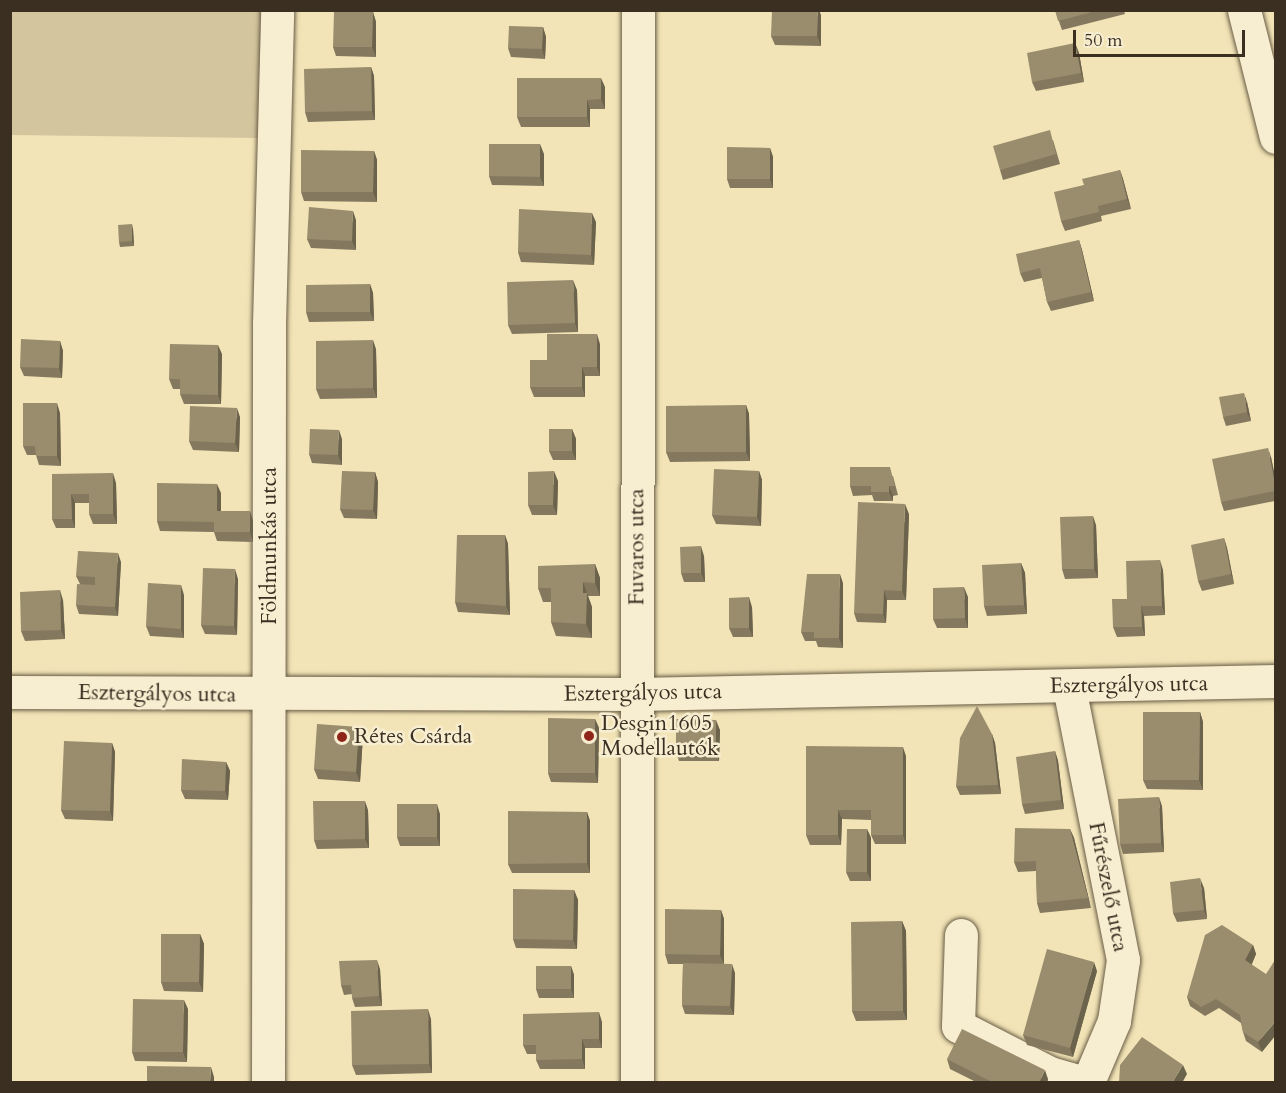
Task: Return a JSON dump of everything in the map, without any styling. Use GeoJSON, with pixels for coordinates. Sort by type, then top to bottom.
{"type":"FeatureCollection","features":[{"type":"Feature","properties":{"kind":"street","name":"Földmunkás utca"},"geometry":{"type":"LineString","coordinates":[[268,1083],[269,324],[277,10]]}},
{"type":"Feature","properties":{"kind":"street","name":"Fuvaros utca"},"geometry":{"type":"LineString","coordinates":[[637,1083],[638,10]]}},
{"type":"Feature","properties":{"kind":"street"},"geometry":{"type":"LineString","coordinates":[[1244,10],[1270,88],[1275,137]]}},
{"type":"Feature","properties":{"kind":"street","name":"Esztergályos utca"},"geometry":{"type":"LineString","coordinates":[[10,692],[270,695],[637,694],[1069,687],[1275,681]]}},
{"type":"Feature","properties":{"kind":"street","name":"Fűrészelő utca"},"geometry":{"type":"LineString","coordinates":[[1069,687],[1123,960],[1114,1021],[1088,1083]]}},
{"type":"Feature","properties":{"kind":"street"},"geometry":{"type":"LineString","coordinates":[[961,935],[958,1026],[1050,1073],[1081,1083]]}},
{"type":"Feature","properties":{"kind":"shaded area"},"geometry":{"type":"Polygon","coordinates":[[[11,11],[265,11],[262,138],[11,135],[11,11]]]}},
{"type":"Feature","properties":{"kind":"building"},"geometry":{"type":"Polygon","coordinates":[[[772,10],[818,10],[817,36],[771,36],[772,10]]]}},
{"type":"Feature","properties":{"kind":"building"},"geometry":{"type":"Polygon","coordinates":[[[1055,10],[1099,10],[1058,21],[1055,10]]]}},
{"type":"Feature","properties":{"kind":"building"},"geometry":{"type":"Polygon","coordinates":[[[334,12],[373,12],[372,47],[333,47],[334,12]]]}},
{"type":"Feature","properties":{"kind":"building"},"geometry":{"type":"Polygon","coordinates":[[[509,26],[543,27],[542,49],[508,48],[509,26]]]}},
{"type":"Feature","properties":{"kind":"building"},"geometry":{"type":"Polygon","coordinates":[[[1075,43],[1081,73],[1032,82],[1027,53],[1075,43]]]}},
{"type":"Feature","properties":{"kind":"building"},"geometry":{"type":"Polygon","coordinates":[[[371,67],[372,111],[305,112],[304,69],[371,67]]]}},
{"type":"Feature","properties":{"kind":"building"},"geometry":{"type":"Polygon","coordinates":[[[517,78],[601,78],[601,99],[587,100],[587,117],[517,117],[517,78]]]}},
{"type":"Feature","properties":{"kind":"building"},"geometry":{"type":"Polygon","coordinates":[[[1050,130],[1056,154],[1000,170],[993,146],[1050,130]]]}},
{"type":"Feature","properties":{"kind":"building"},"geometry":{"type":"Polygon","coordinates":[[[489,144],[540,144],[540,177],[489,176],[489,144]]]}},
{"type":"Feature","properties":{"kind":"building"},"geometry":{"type":"Polygon","coordinates":[[[727,147],[770,148],[770,179],[727,179],[727,147]]]}},
{"type":"Feature","properties":{"kind":"building"},"geometry":{"type":"Polygon","coordinates":[[[301,150],[374,151],[373,192],[301,192],[301,150]]]}},
{"type":"Feature","properties":{"kind":"building"},"geometry":{"type":"Polygon","coordinates":[[[1120,170],[1127,199],[1098,206],[1099,212],[1061,221],[1054,192],[1084,185],[1082,179],[1120,170]]]}},
{"type":"Feature","properties":{"kind":"building"},"geometry":{"type":"Polygon","coordinates":[[[309,207],[353,211],[352,241],[307,239],[309,207]]]}},
{"type":"Feature","properties":{"kind":"building"},"geometry":{"type":"Polygon","coordinates":[[[519,209],[592,213],[591,255],[518,252],[519,209]]]}},
{"type":"Feature","properties":{"kind":"building"},"geometry":{"type":"Polygon","coordinates":[[[132,224],[132,241],[119,242],[118,225],[132,224]]]}},
{"type":"Feature","properties":{"kind":"building"},"geometry":{"type":"Polygon","coordinates":[[[1079,240],[1091,292],[1047,302],[1040,268],[1020,273],[1016,254],[1079,240]]]}},
{"type":"Feature","properties":{"kind":"building"},"geometry":{"type":"Polygon","coordinates":[[[573,280],[575,323],[508,325],[507,282],[573,280]]]}},
{"type":"Feature","properties":{"kind":"building"},"geometry":{"type":"Polygon","coordinates":[[[370,284],[370,312],[306,312],[306,285],[370,284]]]}},
{"type":"Feature","properties":{"kind":"building"},"geometry":{"type":"Polygon","coordinates":[[[547,334],[597,334],[597,367],[582,367],[582,387],[530,387],[530,360],[547,360],[547,334]]]}},
{"type":"Feature","properties":{"kind":"building"},"geometry":{"type":"Polygon","coordinates":[[[21,339],[60,341],[59,368],[20,367],[21,339]]]}},
{"type":"Feature","properties":{"kind":"building"},"geometry":{"type":"Polygon","coordinates":[[[373,340],[373,388],[316,389],[316,341],[373,340]]]}},
{"type":"Feature","properties":{"kind":"building"},"geometry":{"type":"Polygon","coordinates":[[[170,344],[218,345],[218,395],[180,394],[180,379],[169,379],[170,344]]]}},
{"type":"Feature","properties":{"kind":"building"},"geometry":{"type":"Polygon","coordinates":[[[1244,393],[1247,412],[1223,417],[1219,397],[1244,393]]]}},
{"type":"Feature","properties":{"kind":"building"},"geometry":{"type":"Polygon","coordinates":[[[23,403],[57,403],[57,456],[36,456],[35,446],[23,446],[23,403]]]}},
{"type":"Feature","properties":{"kind":"building"},"geometry":{"type":"Polygon","coordinates":[[[746,405],[746,452],[666,452],[666,406],[746,405]]]}},
{"type":"Feature","properties":{"kind":"building"},"geometry":{"type":"Polygon","coordinates":[[[190,406],[237,408],[235,443],[189,441],[190,406]]]}},
{"type":"Feature","properties":{"kind":"building"},"geometry":{"type":"Polygon","coordinates":[[[310,429],[339,430],[338,455],[309,454],[310,429]]]}},
{"type":"Feature","properties":{"kind":"building"},"geometry":{"type":"Polygon","coordinates":[[[549,429],[572,429],[572,451],[549,451],[549,429]]]}},
{"type":"Feature","properties":{"kind":"building"},"geometry":{"type":"Polygon","coordinates":[[[1268,448],[1275,491],[1221,502],[1212,459],[1268,448]]]}},
{"type":"Feature","properties":{"kind":"building"},"geometry":{"type":"Polygon","coordinates":[[[850,467],[890,467],[895,486],[889,486],[889,492],[871,492],[871,486],[850,486],[850,467]]]}},
{"type":"Feature","properties":{"kind":"building"},"geometry":{"type":"Polygon","coordinates":[[[714,469],[759,471],[757,517],[712,515],[714,469]]]}},
{"type":"Feature","properties":{"kind":"building"},"geometry":{"type":"Polygon","coordinates":[[[342,471],[375,472],[373,510],[340,509],[342,471]]]}},
{"type":"Feature","properties":{"kind":"building"},"geometry":{"type":"Polygon","coordinates":[[[554,471],[553,505],[528,505],[528,472],[554,471]]]}},
{"type":"Feature","properties":{"kind":"building"},"geometry":{"type":"Polygon","coordinates":[[[113,473],[113,514],[89,514],[89,494],[71,494],[72,519],[52,519],[52,474],[113,473]]]}},
{"type":"Feature","properties":{"kind":"building"},"geometry":{"type":"Polygon","coordinates":[[[157,483],[217,484],[217,511],[250,511],[250,532],[214,532],[214,522],[157,521],[157,483]]]}},
{"type":"Feature","properties":{"kind":"building"},"geometry":{"type":"Polygon","coordinates":[[[858,502],[905,504],[902,591],[884,590],[883,614],[854,613],[858,502]]]}},
{"type":"Feature","properties":{"kind":"building"},"geometry":{"type":"Polygon","coordinates":[[[1093,516],[1094,569],[1062,569],[1060,517],[1093,516]]]}},
{"type":"Feature","properties":{"kind":"building"},"geometry":{"type":"Polygon","coordinates":[[[457,535],[505,535],[506,606],[455,602],[457,535]]]}},
{"type":"Feature","properties":{"kind":"building"},"geometry":{"type":"Polygon","coordinates":[[[1224,538],[1231,574],[1198,581],[1191,545],[1224,538]]]}},
{"type":"Feature","properties":{"kind":"building"},"geometry":{"type":"Polygon","coordinates":[[[701,546],[701,573],[681,573],[680,547],[701,546]]]}},
{"type":"Feature","properties":{"kind":"building"},"geometry":{"type":"Polygon","coordinates":[[[78,551],[118,553],[115,607],[76,605],[77,584],[95,585],[95,577],[76,576],[78,551]]]}},
{"type":"Feature","properties":{"kind":"building"},"geometry":{"type":"Polygon","coordinates":[[[1160,560],[1162,606],[1141,606],[1142,627],[1113,627],[1112,599],[1127,599],[1126,561],[1160,560]]]}},
{"type":"Feature","properties":{"kind":"building"},"geometry":{"type":"Polygon","coordinates":[[[1021,563],[1024,605],[984,606],[982,565],[1021,563]]]}},
{"type":"Feature","properties":{"kind":"building"},"geometry":{"type":"Polygon","coordinates":[[[595,564],[595,583],[583,582],[583,593],[587,593],[586,624],[551,622],[551,588],[538,588],[538,566],[595,564]]]}},
{"type":"Feature","properties":{"kind":"building"},"geometry":{"type":"Polygon","coordinates":[[[203,568],[235,569],[234,626],[201,625],[203,568]]]}},
{"type":"Feature","properties":{"kind":"building"},"geometry":{"type":"Polygon","coordinates":[[[807,574],[840,574],[839,638],[814,638],[814,632],[801,632],[807,574]]]}},
{"type":"Feature","properties":{"kind":"building"},"geometry":{"type":"Polygon","coordinates":[[[148,583],[181,585],[181,629],[146,626],[148,583]]]}},
{"type":"Feature","properties":{"kind":"building"},"geometry":{"type":"Polygon","coordinates":[[[964,587],[965,618],[933,619],[933,588],[964,587]]]}},
{"type":"Feature","properties":{"kind":"building"},"geometry":{"type":"Polygon","coordinates":[[[60,590],[61,630],[21,631],[20,592],[60,590]]]}},
{"type":"Feature","properties":{"kind":"building"},"geometry":{"type":"Polygon","coordinates":[[[749,597],[749,628],[729,628],[729,598],[749,597]]]}},
{"type":"Feature","properties":{"kind":"building"},"geometry":{"type":"Polygon","coordinates":[[[977,706],[992,734],[998,785],[956,786],[960,738],[977,706]]]}},
{"type":"Feature","properties":{"kind":"building"},"geometry":{"type":"Polygon","coordinates":[[[1143,712],[1200,712],[1199,780],[1143,780],[1143,712]]]}},
{"type":"Feature","properties":{"kind":"building"},"geometry":{"type":"Polygon","coordinates":[[[548,718],[595,719],[595,773],[548,773],[548,718]]]}},
{"type":"Feature","properties":{"kind":"building"},"geometry":{"type":"Polygon","coordinates":[[[676,719],[716,720],[716,752],[676,751],[676,719]]]}},
{"type":"Feature","properties":{"kind":"building"},"geometry":{"type":"Polygon","coordinates":[[[317,724],[359,727],[356,772],[314,769],[317,724]]]}},
{"type":"Feature","properties":{"kind":"building"},"geometry":{"type":"Polygon","coordinates":[[[64,741],[112,743],[110,811],[61,810],[64,741]]]}},
{"type":"Feature","properties":{"kind":"building"},"geometry":{"type":"Polygon","coordinates":[[[806,746],[903,747],[903,835],[871,835],[871,810],[838,810],[838,835],[806,835],[806,746]]]}},
{"type":"Feature","properties":{"kind":"building"},"geometry":{"type":"Polygon","coordinates":[[[1055,751],[1061,800],[1022,804],[1016,757],[1055,751]]]}},
{"type":"Feature","properties":{"kind":"building"},"geometry":{"type":"Polygon","coordinates":[[[182,759],[226,762],[225,791],[181,790],[182,759]]]}},
{"type":"Feature","properties":{"kind":"building"},"geometry":{"type":"Polygon","coordinates":[[[1159,797],[1161,843],[1120,844],[1118,799],[1159,797]]]}},
{"type":"Feature","properties":{"kind":"building"},"geometry":{"type":"Polygon","coordinates":[[[313,801],[365,801],[365,839],[314,840],[313,801]]]}},
{"type":"Feature","properties":{"kind":"building"},"geometry":{"type":"Polygon","coordinates":[[[397,804],[437,804],[437,837],[397,837],[397,804]]]}},
{"type":"Feature","properties":{"kind":"building"},"geometry":{"type":"Polygon","coordinates":[[[508,811],[587,812],[587,863],[508,864],[508,811]]]}},
{"type":"Feature","properties":{"kind":"building"},"geometry":{"type":"Polygon","coordinates":[[[1015,828],[1070,829],[1088,898],[1037,903],[1036,861],[1014,862],[1015,828]]]}},
{"type":"Feature","properties":{"kind":"building"},"geometry":{"type":"Polygon","coordinates":[[[847,829],[867,829],[867,872],[846,872],[847,829]]]}},
{"type":"Feature","properties":{"kind":"building"},"geometry":{"type":"Polygon","coordinates":[[[1200,878],[1204,910],[1173,913],[1170,882],[1200,878]]]}},
{"type":"Feature","properties":{"kind":"building"},"geometry":{"type":"Polygon","coordinates":[[[513,889],[574,890],[573,940],[513,939],[513,889]]]}},
{"type":"Feature","properties":{"kind":"building"},"geometry":{"type":"Polygon","coordinates":[[[665,909],[721,910],[720,955],[665,954],[665,909]]]}},
{"type":"Feature","properties":{"kind":"building"},"geometry":{"type":"Polygon","coordinates":[[[902,921],[903,1011],[852,1011],[851,922],[902,921]]]}},
{"type":"Feature","properties":{"kind":"building"},"geometry":{"type":"Polygon","coordinates":[[[1222,925],[1253,945],[1245,960],[1266,974],[1275,960],[1275,1022],[1258,1042],[1243,1032],[1240,1015],[1216,999],[1201,1007],[1187,997],[1205,935],[1222,925]]]}},
{"type":"Feature","properties":{"kind":"building"},"geometry":{"type":"Polygon","coordinates":[[[161,934],[200,934],[199,982],[161,982],[161,934]]]}},
{"type":"Feature","properties":{"kind":"building"},"geometry":{"type":"Polygon","coordinates":[[[1047,949],[1094,962],[1070,1048],[1023,1035],[1047,949]]]}},
{"type":"Feature","properties":{"kind":"building"},"geometry":{"type":"Polygon","coordinates":[[[377,960],[379,996],[352,998],[351,985],[341,985],[339,961],[377,960]]]}},
{"type":"Feature","properties":{"kind":"building"},"geometry":{"type":"Polygon","coordinates":[[[683,963],[732,964],[730,1006],[682,1005],[683,963]]]}},
{"type":"Feature","properties":{"kind":"building"},"geometry":{"type":"Polygon","coordinates":[[[536,966],[571,966],[571,989],[536,989],[536,966]]]}},
{"type":"Feature","properties":{"kind":"building"},"geometry":{"type":"Polygon","coordinates":[[[133,999],[184,1000],[183,1052],[132,1052],[133,999]]]}},
{"type":"Feature","properties":{"kind":"building"},"geometry":{"type":"Polygon","coordinates":[[[428,1009],[429,1064],[352,1065],[351,1011],[428,1009]]]}},
{"type":"Feature","properties":{"kind":"building"},"geometry":{"type":"Polygon","coordinates":[[[599,1012],[599,1039],[582,1039],[582,1059],[536,1060],[536,1045],[523,1045],[523,1014],[599,1012]]]}},
{"type":"Feature","properties":{"kind":"building"},"geometry":{"type":"Polygon","coordinates":[[[962,1029],[1045,1070],[1039,1083],[992,1083],[947,1059],[962,1029]]]}},
{"type":"Feature","properties":{"kind":"building"},"geometry":{"type":"Polygon","coordinates":[[[1142,1037],[1183,1065],[1172,1083],[1119,1083],[1120,1065],[1142,1037]]]}},
{"type":"Feature","properties":{"kind":"building"},"geometry":{"type":"Polygon","coordinates":[[[147,1066],[211,1067],[210,1083],[147,1083],[147,1066]]]}},
{"type":"Feature","properties":{"kind":"place","name":"Desgin1605 Modellautók"},"geometry":{"type":"Point","coordinates":[589,736]}},
{"type":"Feature","properties":{"kind":"place","name":"Rétes Csárda"},"geometry":{"type":"Point","coordinates":[342,737]}}]}
